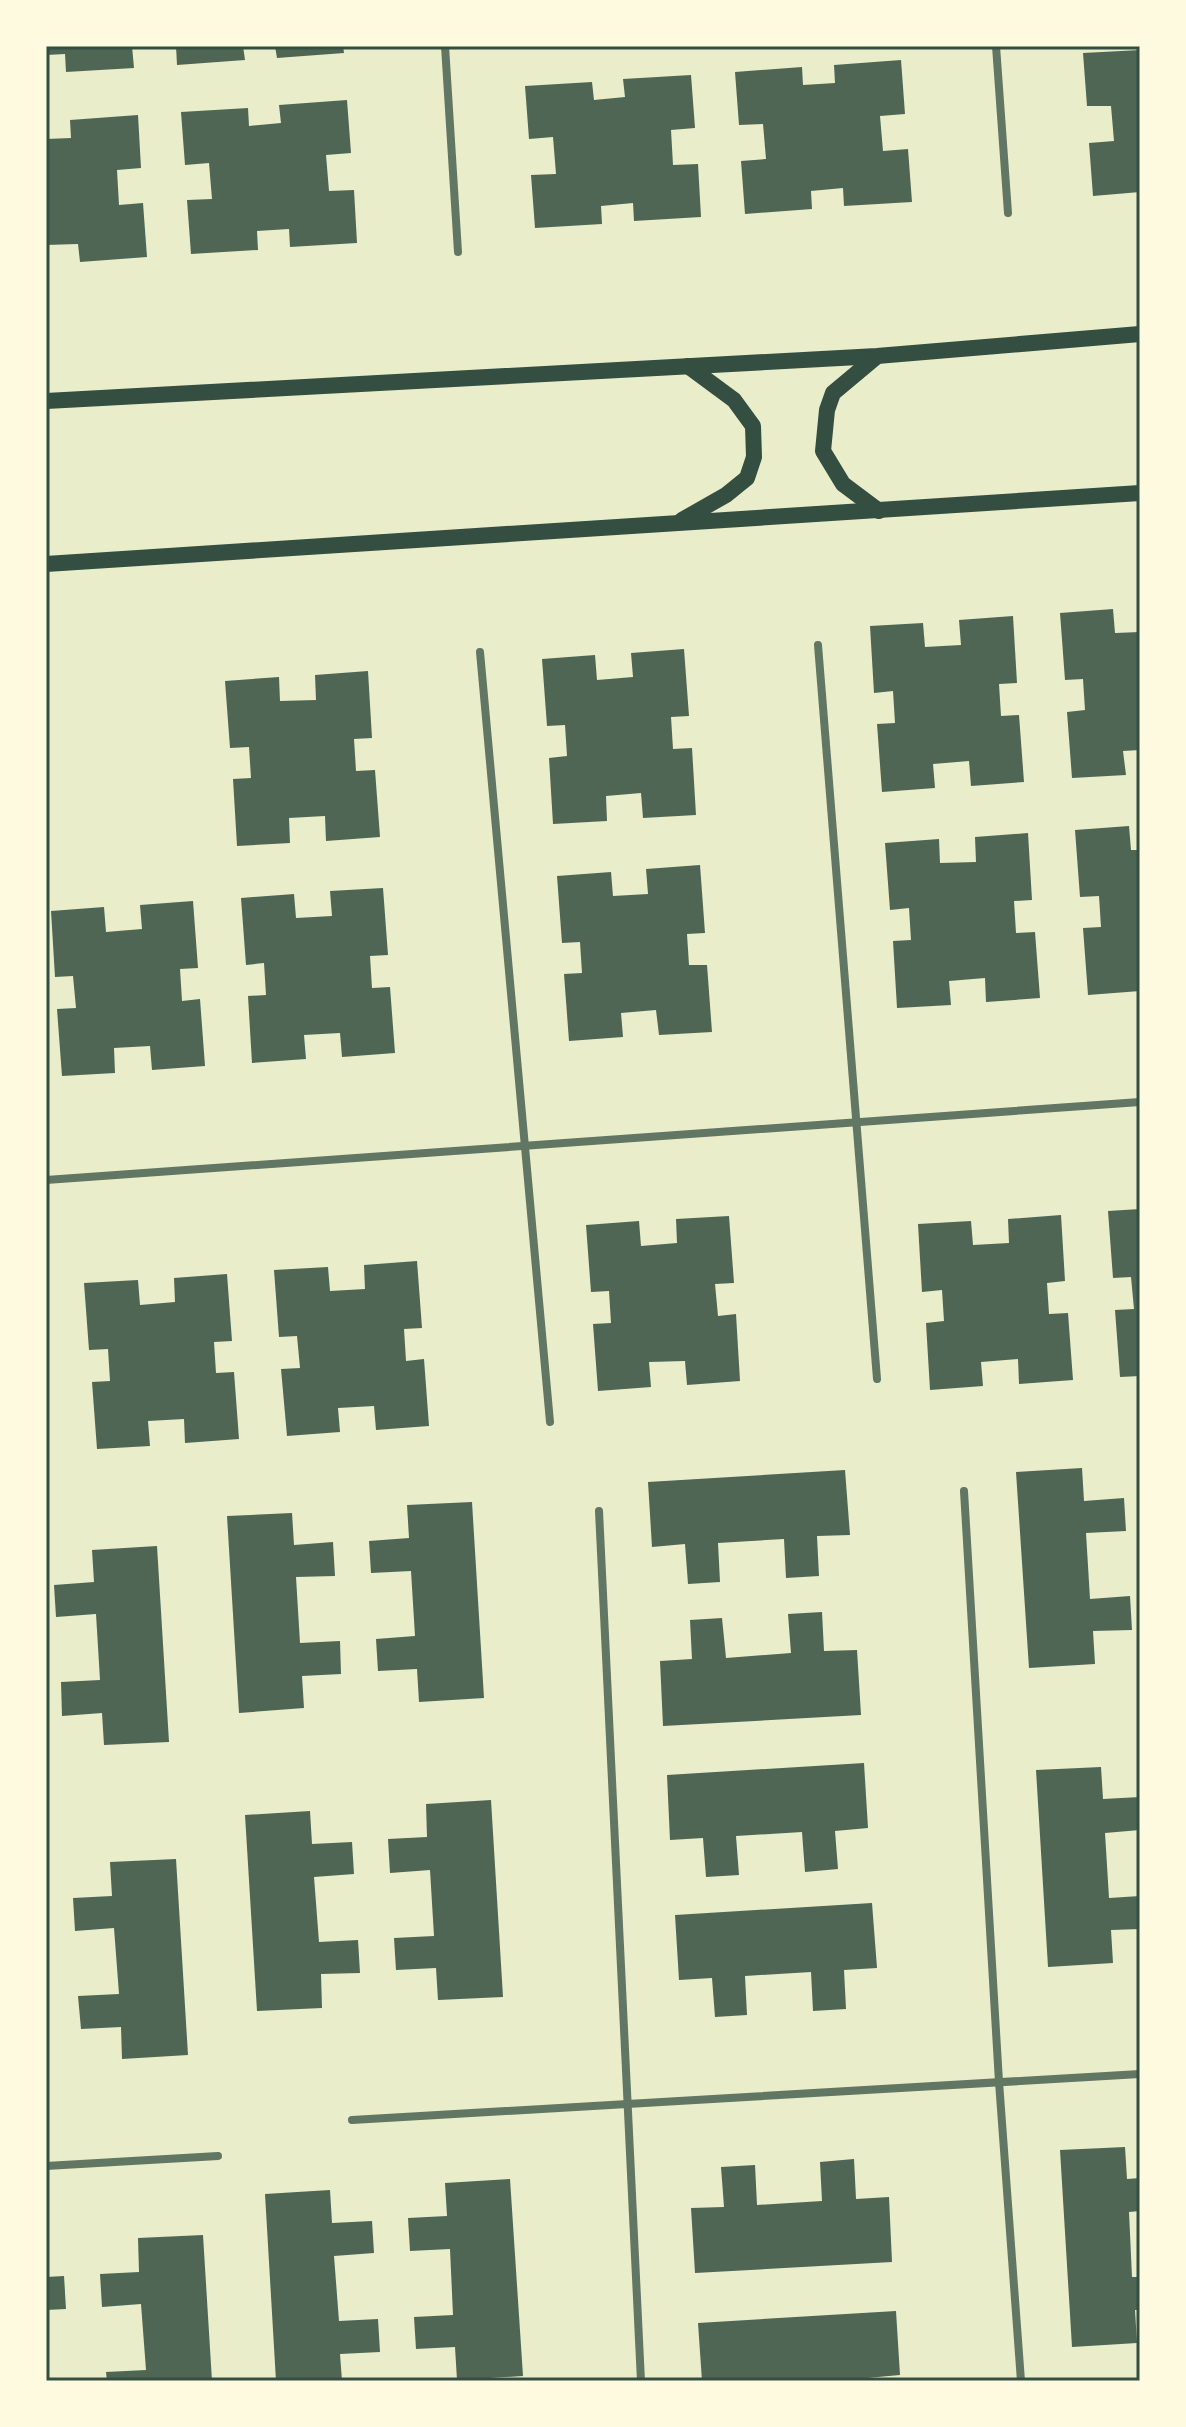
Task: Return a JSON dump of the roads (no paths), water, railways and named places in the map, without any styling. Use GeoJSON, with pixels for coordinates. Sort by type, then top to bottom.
{"type":"FeatureCollection","features":[{"type":"Feature","properties":{"kind":"main road"},"geometry":{"type":"LineString","coordinates":[[46,401],[877,356],[1140,334]]}},
{"type":"Feature","properties":{"kind":"main road"},"geometry":{"type":"LineString","coordinates":[[877,356],[833,393],[827,410],[823,451],[843,484],[879,511]]}},
{"type":"Feature","properties":{"kind":"main road"},"geometry":{"type":"LineString","coordinates":[[677,523],[726,495],[747,478],[754,457],[753,426],[734,400],[688,366]]}},
{"type":"Feature","properties":{"kind":"main road"},"geometry":{"type":"LineString","coordinates":[[46,564],[1140,493]]}},
{"type":"Feature","properties":{"kind":"street"},"geometry":{"type":"LineString","coordinates":[[445,46],[458,252]]}},
{"type":"Feature","properties":{"kind":"street"},"geometry":{"type":"LineString","coordinates":[[996,46],[1008,213]]}},
{"type":"Feature","properties":{"kind":"street"},"geometry":{"type":"LineString","coordinates":[[818,645],[877,1379]]}},
{"type":"Feature","properties":{"kind":"street"},"geometry":{"type":"LineString","coordinates":[[480,652],[550,1422]]}},
{"type":"Feature","properties":{"kind":"street"},"geometry":{"type":"LineString","coordinates":[[46,1180],[1140,1102]]}},
{"type":"Feature","properties":{"kind":"street"},"geometry":{"type":"LineString","coordinates":[[964,1491],[999,2082],[1021,2381]]}},
{"type":"Feature","properties":{"kind":"street"},"geometry":{"type":"LineString","coordinates":[[599,1511],[641,2381]]}},
{"type":"Feature","properties":{"kind":"street"},"geometry":{"type":"LineString","coordinates":[[352,2120],[1140,2074]]}},
{"type":"Feature","properties":{"kind":"street"},"geometry":{"type":"LineString","coordinates":[[46,2166],[218,2156]]}}]}
